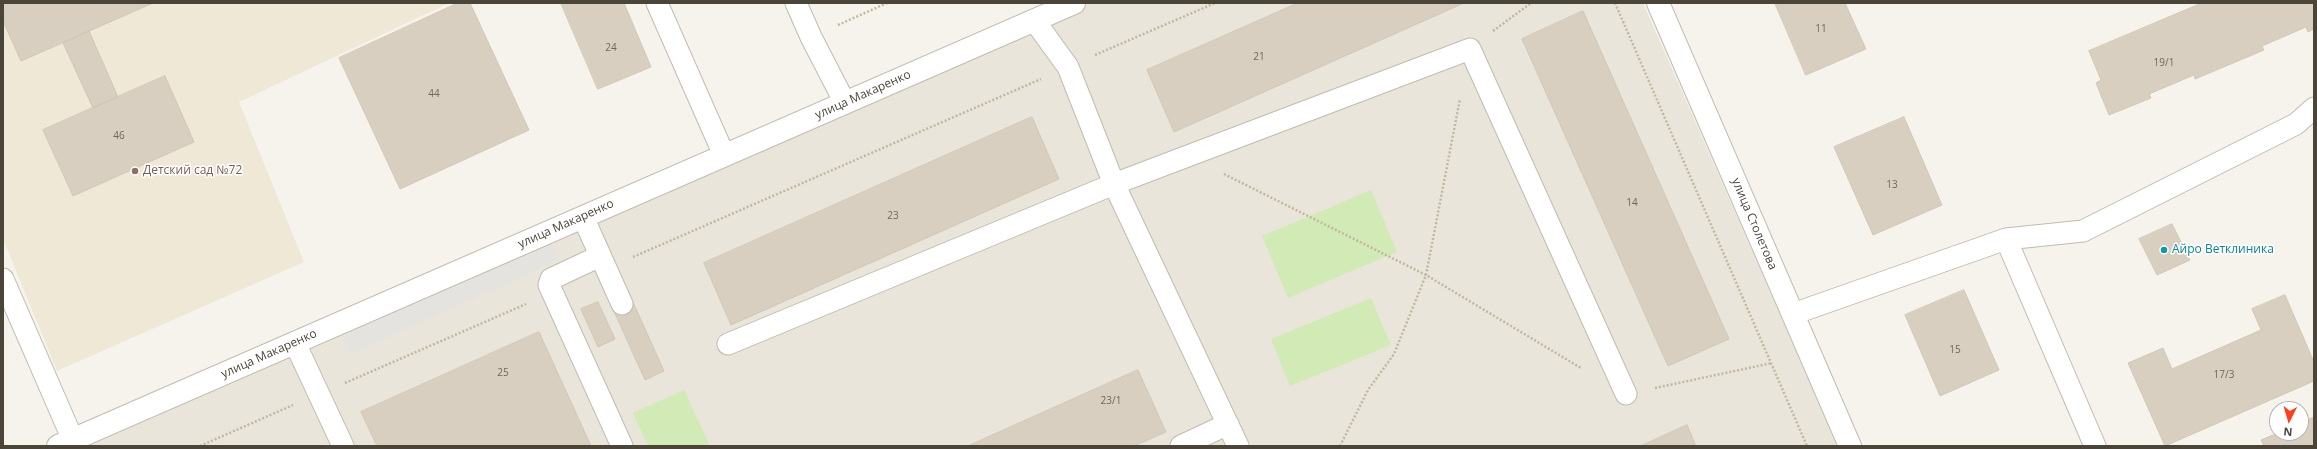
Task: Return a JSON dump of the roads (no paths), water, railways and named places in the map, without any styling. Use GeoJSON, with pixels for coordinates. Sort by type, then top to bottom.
{"type":"FeatureCollection","features":[{"type":"Feature","properties":{"kind":"street","name":"улица Макаренко"},"geometry":{"type":"LineString","coordinates":[[66,443],[1074,3]]}},
{"type":"Feature","properties":{"kind":"street","name":"улица Столетова"},"geometry":{"type":"LineString","coordinates":[[1658,3],[1850,446]]}},
{"type":"Feature","properties":{"kind":"lane"},"geometry":{"type":"LineString","coordinates":[[657,3],[724,155]]}},
{"type":"Feature","properties":{"kind":"lane"},"geometry":{"type":"LineString","coordinates":[[796,3],[811,37],[845,103]]}},
{"type":"Feature","properties":{"kind":"lane"},"geometry":{"type":"LineString","coordinates":[[1034,20],[1068,67],[1114,184],[1238,446]]}},
{"type":"Feature","properties":{"kind":"lane"},"geometry":{"type":"LineString","coordinates":[[728,344],[1114,184],[1470,49],[1626,394]]}},
{"type":"Feature","properties":{"kind":"lane"},"geometry":{"type":"LineString","coordinates":[[1793,314],[2006,240],[2083,231],[2296,124],[2314,108]]}},
{"type":"Feature","properties":{"kind":"lane"},"geometry":{"type":"LineString","coordinates":[[583,217],[622,304]]}},
{"type":"Feature","properties":{"kind":"lane"},"geometry":{"type":"LineString","coordinates":[[2006,240],[2096,446]]}},
{"type":"Feature","properties":{"kind":"lane"},"geometry":{"type":"LineString","coordinates":[[603,263],[551,279],[549,285],[622,446]]}},
{"type":"Feature","properties":{"kind":"lane"},"geometry":{"type":"LineString","coordinates":[[3,279],[66,443]]}},
{"type":"Feature","properties":{"kind":"lane"},"geometry":{"type":"LineString","coordinates":[[295,343],[343,446]]}},
{"type":"Feature","properties":{"kind":"lane"},"geometry":{"type":"LineString","coordinates":[[1181,446],[1228,424]]}},
{"type":"Feature","properties":{"kind":"place","name":"Детский сад №72"},"geometry":{"type":"Point","coordinates":[135,171]}},
{"type":"Feature","properties":{"kind":"place","name":"Айро Ветклиника"},"geometry":{"type":"Point","coordinates":[2164,250]}}]}
